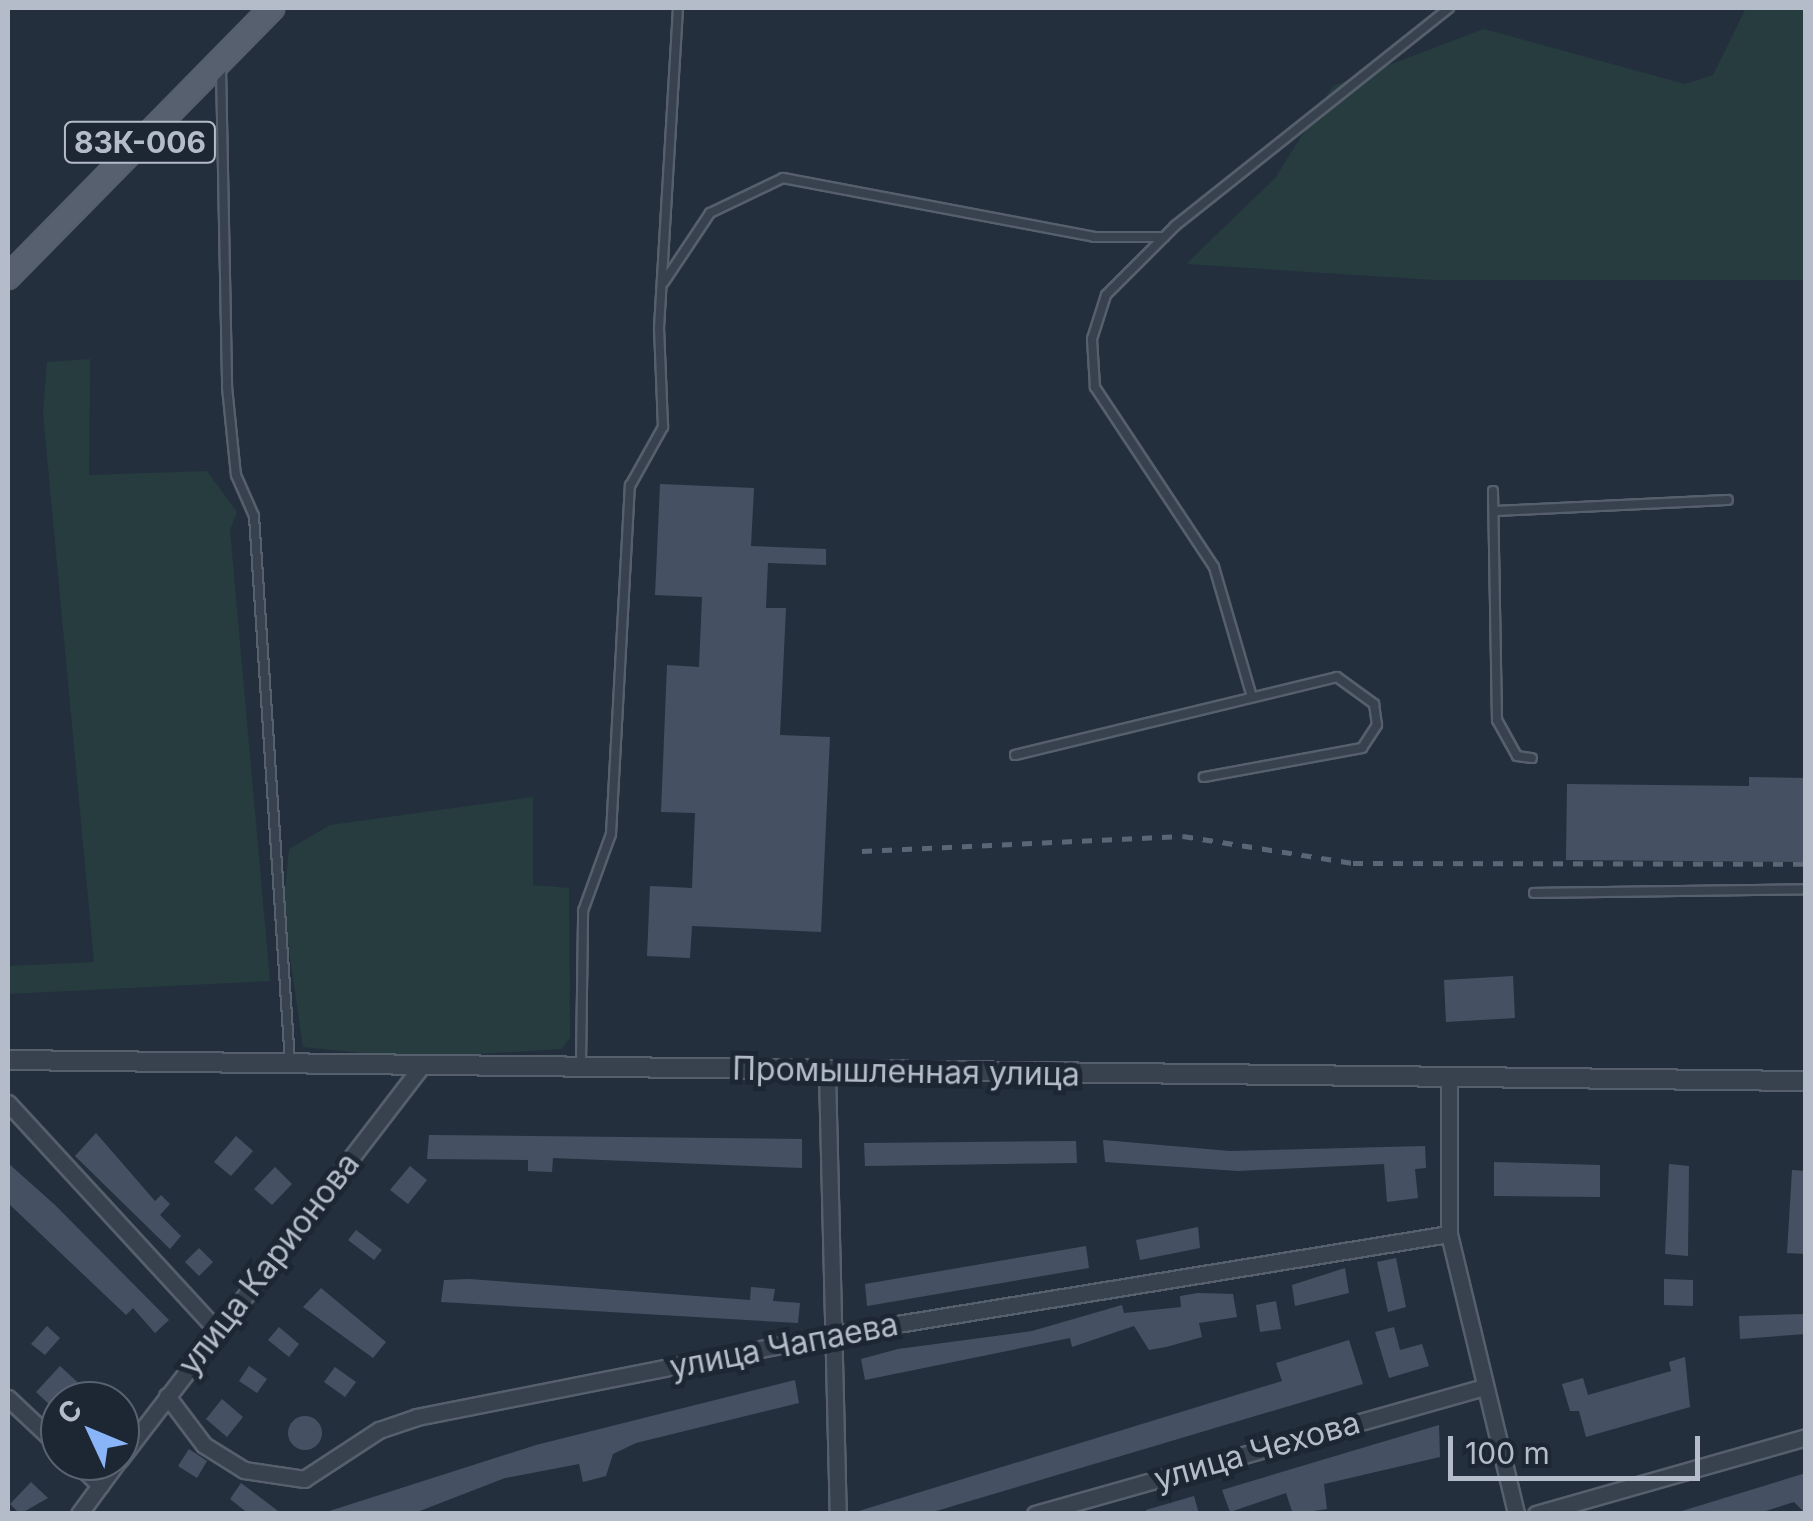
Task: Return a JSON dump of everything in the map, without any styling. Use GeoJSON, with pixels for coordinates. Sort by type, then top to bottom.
{"type":"FeatureCollection","features":[{"type":"Feature","properties":{"kind":"main road","name":"83К-006"},"geometry":{"type":"LineString","coordinates":[[8,277],[272,8]]}},
{"type":"Feature","properties":{"kind":"street","name":"Промышленная улица"},"geometry":{"type":"LineString","coordinates":[[8,1060],[420,1070],[581,1063],[827,1073],[1806,1081]]}},
{"type":"Feature","properties":{"kind":"street","name":"улица Карионова"},"geometry":{"type":"LineString","coordinates":[[140,1432],[420,1070]]}},
{"type":"Feature","properties":{"kind":"street"},"geometry":{"type":"LineString","coordinates":[[827,1073],[838,1514]]}},
{"type":"Feature","properties":{"kind":"street"},"geometry":{"type":"LineString","coordinates":[[1449,1080],[1449,1234],[1480,1388],[1516,1514]]}},
{"type":"Feature","properties":{"kind":"street"},"geometry":{"type":"LineString","coordinates":[[8,1102],[218,1330]]}},
{"type":"Feature","properties":{"kind":"street","name":"улица Чапаева"},"geometry":{"type":"LineString","coordinates":[[167,1396],[204,1445],[244,1470],[304,1479],[379,1430],[417,1417],[836,1334],[1449,1234]]}},
{"type":"Feature","properties":{"kind":"street","name":"улица Чехова"},"geometry":{"type":"LineString","coordinates":[[1035,1514],[1480,1388]]}},
{"type":"Feature","properties":{"kind":"street"},"geometry":{"type":"LineString","coordinates":[[8,1398],[40,1428]]}},
{"type":"Feature","properties":{"kind":"street"},"geometry":{"type":"LineString","coordinates":[[1536,1514],[1806,1437]]}},
{"type":"Feature","properties":{"kind":"street"},"geometry":{"type":"LineString","coordinates":[[96,1481],[100,1485]]}},
{"type":"Feature","properties":{"kind":"street","name":"улица Карионова"},"geometry":{"type":"LineString","coordinates":[[80,1514],[103,1481]]}},
{"type":"Feature","properties":{"kind":"lane"},"geometry":{"type":"LineString","coordinates":[[581,1063],[583,911],[612,834],[630,486],[663,427],[662,286],[678,8]]}},
{"type":"Feature","properties":{"kind":"lane"},"geometry":{"type":"LineString","coordinates":[[1252,697],[1214,566],[1094,387],[1092,339],[1106,295],[1165,237],[1448,8]]}},
{"type":"Feature","properties":{"kind":"lane"},"geometry":{"type":"LineString","coordinates":[[221,60],[227,387],[236,475],[254,516],[290,1066]]}},
{"type":"Feature","properties":{"kind":"lane"},"geometry":{"type":"LineString","coordinates":[[662,286],[710,212],[783,178],[1094,238],[1165,237]]}},
{"type":"Feature","properties":{"kind":"lane"},"geometry":{"type":"LineString","coordinates":[[1493,491],[1497,720],[1517,756],[1532,758]]}},
{"type":"Feature","properties":{"kind":"lane"},"geometry":{"type":"LineString","coordinates":[[1494,510],[1728,500]]}},
{"type":"Feature","properties":{"kind":"lane"},"geometry":{"type":"LineString","coordinates":[[1015,756],[1338,677],[1374,704],[1374,738],[1346,755],[1204,778]]}},
{"type":"Feature","properties":{"kind":"lane"},"geometry":{"type":"LineString","coordinates":[[1534,893],[1806,889]]}},
{"type":"Feature","properties":{"kind":"green space"},"geometry":{"type":"Polygon","coordinates":[[[1746,8],[1805,8],[1805,280],[1434,280],[1186,264],[1275,178],[1333,86],[1484,29],[1685,84],[1713,75],[1746,8]]]}},
{"type":"Feature","properties":{"kind":"green space"},"geometry":{"type":"Polygon","coordinates":[[[90,359],[89,475],[207,471],[237,512],[230,530],[270,981],[8,994],[8,966],[94,962],[43,413],[47,362],[90,359]]]}},
{"type":"Feature","properties":{"kind":"green space"},"geometry":{"type":"Polygon","coordinates":[[[533,797],[533,885],[569,888],[570,1038],[561,1049],[410,1058],[303,1047],[283,909],[289,849],[330,825],[533,797]]]}},
{"type":"Feature","properties":{"kind":"building"},"geometry":{"type":"Polygon","coordinates":[[[660,484],[754,488],[751,546],[826,549],[826,565],[768,563],[766,608],[786,608],[780,735],[830,737],[821,932],[692,926],[690,958],[647,956],[650,886],[692,888],[695,813],[661,812],[667,665],[699,667],[702,597],[655,595],[660,484]]]}},
{"type":"Feature","properties":{"kind":"building"},"geometry":{"type":"Polygon","coordinates":[[[1749,777],[1806,778],[1806,862],[1566,860],[1567,784],[1749,786],[1749,777]]]}},
{"type":"Feature","properties":{"kind":"building"},"geometry":{"type":"Polygon","coordinates":[[[1513,976],[1515,1018],[1446,1022],[1444,980],[1513,976]]]}},
{"type":"Feature","properties":{"kind":"building"},"geometry":{"type":"Polygon","coordinates":[[[96,1133],[155,1201],[161,1195],[170,1204],[160,1215],[181,1236],[170,1249],[75,1156],[96,1133]]]}},
{"type":"Feature","properties":{"kind":"building"},"geometry":{"type":"Polygon","coordinates":[[[429,1135],[802,1139],[802,1168],[553,1158],[552,1172],[528,1171],[528,1160],[427,1159],[429,1135]]]}},
{"type":"Feature","properties":{"kind":"building"},"geometry":{"type":"Polygon","coordinates":[[[236,1136],[253,1151],[231,1176],[214,1162],[236,1136]]]}},
{"type":"Feature","properties":{"kind":"building"},"geometry":{"type":"Polygon","coordinates":[[[1103,1140],[1230,1151],[1425,1146],[1426,1168],[1415,1169],[1418,1198],[1387,1202],[1384,1164],[1238,1171],[1105,1162],[1103,1140]]]}},
{"type":"Feature","properties":{"kind":"building"},"geometry":{"type":"Polygon","coordinates":[[[1076,1141],[1077,1163],[865,1166],[864,1143],[1076,1141]]]}},
{"type":"Feature","properties":{"kind":"building"},"geometry":{"type":"Polygon","coordinates":[[[1494,1162],[1600,1165],[1600,1197],[1494,1196],[1494,1162]]]}},
{"type":"Feature","properties":{"kind":"building"},"geometry":{"type":"Polygon","coordinates":[[[8,1163],[169,1320],[155,1333],[133,1308],[126,1315],[8,1203],[8,1163]]]}},
{"type":"Feature","properties":{"kind":"building"},"geometry":{"type":"Polygon","coordinates":[[[1669,1164],[1689,1166],[1688,1256],[1665,1254],[1669,1164]]]}},
{"type":"Feature","properties":{"kind":"building"},"geometry":{"type":"Polygon","coordinates":[[[410,1166],[427,1180],[408,1204],[390,1190],[410,1166]]]}},
{"type":"Feature","properties":{"kind":"building"},"geometry":{"type":"Polygon","coordinates":[[[275,1167],[292,1184],[272,1205],[254,1189],[275,1167]]]}},
{"type":"Feature","properties":{"kind":"building"},"geometry":{"type":"Polygon","coordinates":[[[1792,1170],[1806,1171],[1806,1254],[1787,1253],[1792,1170]]]}},
{"type":"Feature","properties":{"kind":"building"},"geometry":{"type":"Polygon","coordinates":[[[1198,1227],[1200,1248],[1140,1260],[1136,1240],[1198,1227]]]}},
{"type":"Feature","properties":{"kind":"building"},"geometry":{"type":"Polygon","coordinates":[[[356,1230],[382,1250],[374,1260],[348,1240],[356,1230]]]}},
{"type":"Feature","properties":{"kind":"building"},"geometry":{"type":"Polygon","coordinates":[[[1086,1246],[1089,1268],[867,1306],[865,1284],[1086,1246]]]}},
{"type":"Feature","properties":{"kind":"building"},"geometry":{"type":"Polygon","coordinates":[[[199,1248],[213,1262],[199,1276],[185,1262],[199,1248]]]}},
{"type":"Feature","properties":{"kind":"building"},"geometry":{"type":"Polygon","coordinates":[[[1396,1258],[1406,1307],[1388,1312],[1377,1262],[1396,1258]]]}},
{"type":"Feature","properties":{"kind":"building"},"geometry":{"type":"Polygon","coordinates":[[[1345,1268],[1349,1293],[1295,1306],[1292,1285],[1345,1268]]]}},
{"type":"Feature","properties":{"kind":"building"},"geometry":{"type":"Polygon","coordinates":[[[1664,1279],[1693,1280],[1693,1306],[1664,1305],[1664,1279]]]}},
{"type":"Feature","properties":{"kind":"building"},"geometry":{"type":"Polygon","coordinates":[[[444,1280],[750,1300],[751,1287],[775,1289],[773,1301],[800,1303],[798,1323],[441,1302],[444,1280]]]}},
{"type":"Feature","properties":{"kind":"building"},"geometry":{"type":"Polygon","coordinates":[[[321,1288],[386,1342],[373,1358],[303,1307],[321,1288]]]}},
{"type":"Feature","properties":{"kind":"building"},"geometry":{"type":"Polygon","coordinates":[[[1233,1294],[1237,1317],[1199,1323],[1202,1337],[1149,1350],[1134,1326],[1072,1347],[1070,1338],[865,1380],[861,1359],[898,1349],[1032,1331],[1122,1305],[1124,1313],[1181,1307],[1180,1296],[1233,1294]]]}},
{"type":"Feature","properties":{"kind":"building"},"geometry":{"type":"Polygon","coordinates":[[[1276,1301],[1281,1329],[1260,1332],[1256,1305],[1276,1301]]]}},
{"type":"Feature","properties":{"kind":"building"},"geometry":{"type":"Polygon","coordinates":[[[1806,1314],[1806,1334],[1740,1339],[1739,1316],[1806,1314]]]}},
{"type":"Feature","properties":{"kind":"building"},"geometry":{"type":"Polygon","coordinates":[[[47,1326],[60,1338],[45,1355],[31,1344],[47,1326]]]}},
{"type":"Feature","properties":{"kind":"building"},"geometry":{"type":"Polygon","coordinates":[[[279,1327],[299,1344],[289,1357],[268,1340],[279,1327]]]}},
{"type":"Feature","properties":{"kind":"building"},"geometry":{"type":"Polygon","coordinates":[[[1394,1327],[1400,1350],[1422,1344],[1429,1366],[1389,1378],[1375,1332],[1394,1327]]]}},
{"type":"Feature","properties":{"kind":"building"},"geometry":{"type":"Polygon","coordinates":[[[1349,1340],[1363,1384],[926,1514],[849,1514],[1282,1381],[1276,1363],[1349,1340]]]}},
{"type":"Feature","properties":{"kind":"building"},"geometry":{"type":"Polygon","coordinates":[[[1685,1357],[1690,1407],[1586,1437],[1579,1411],[1570,1411],[1562,1384],[1583,1378],[1588,1395],[1671,1371],[1669,1362],[1685,1357]]]}},
{"type":"Feature","properties":{"kind":"building"},"geometry":{"type":"Polygon","coordinates":[[[60,1366],[76,1381],[46,1381],[60,1366]]]}},
{"type":"Feature","properties":{"kind":"building"},"geometry":{"type":"Polygon","coordinates":[[[249,1366],[267,1379],[257,1393],[239,1381],[249,1366]]]}},
{"type":"Feature","properties":{"kind":"building"},"geometry":{"type":"Polygon","coordinates":[[[335,1367],[356,1382],[345,1397],[324,1382],[335,1367]]]}},
{"type":"Feature","properties":{"kind":"building"},"geometry":{"type":"Polygon","coordinates":[[[795,1380],[799,1403],[636,1443],[613,1454],[606,1476],[583,1482],[579,1464],[505,1478],[412,1514],[320,1514],[536,1445],[795,1380]]]}},
{"type":"Feature","properties":{"kind":"building"},"geometry":{"type":"Polygon","coordinates":[[[222,1399],[243,1417],[227,1437],[206,1419],[222,1399]]]}},
{"type":"Feature","properties":{"kind":"building"},"geometry":{"type":"Polygon","coordinates":[[[305,1416],[317,1421],[322,1433],[317,1445],[305,1450],[293,1445],[288,1433],[293,1421],[305,1416]]]}},
{"type":"Feature","properties":{"kind":"building"},"geometry":{"type":"Polygon","coordinates":[[[1439,1425],[1440,1457],[1324,1484],[1327,1509],[1293,1514],[1286,1493],[1230,1512],[1222,1490],[1439,1425]]]}},
{"type":"Feature","properties":{"kind":"building"},"geometry":{"type":"Polygon","coordinates":[[[189,1449],[207,1461],[197,1478],[178,1466],[189,1449]]]}},
{"type":"Feature","properties":{"kind":"building"},"geometry":{"type":"Polygon","coordinates":[[[1806,1473],[1806,1514],[1794,1502],[1756,1514],[1672,1514],[1806,1473]]]}},
{"type":"Feature","properties":{"kind":"building"},"geometry":{"type":"Polygon","coordinates":[[[31,1482],[48,1498],[20,1514],[10,1504],[31,1482]]]}},
{"type":"Feature","properties":{"kind":"building"},"geometry":{"type":"Polygon","coordinates":[[[241,1483],[282,1514],[249,1514],[230,1499],[241,1483]]]}},
{"type":"Feature","properties":{"kind":"building"},"geometry":{"type":"Polygon","coordinates":[[[1194,1496],[1199,1514],[1146,1514],[1146,1510],[1194,1496]]]}},
{"type":"Feature","properties":{"kind":"railway"},"geometry":{"type":"LineString","coordinates":[[862,851],[1183,836],[1353,863],[1806,864]]}}]}
